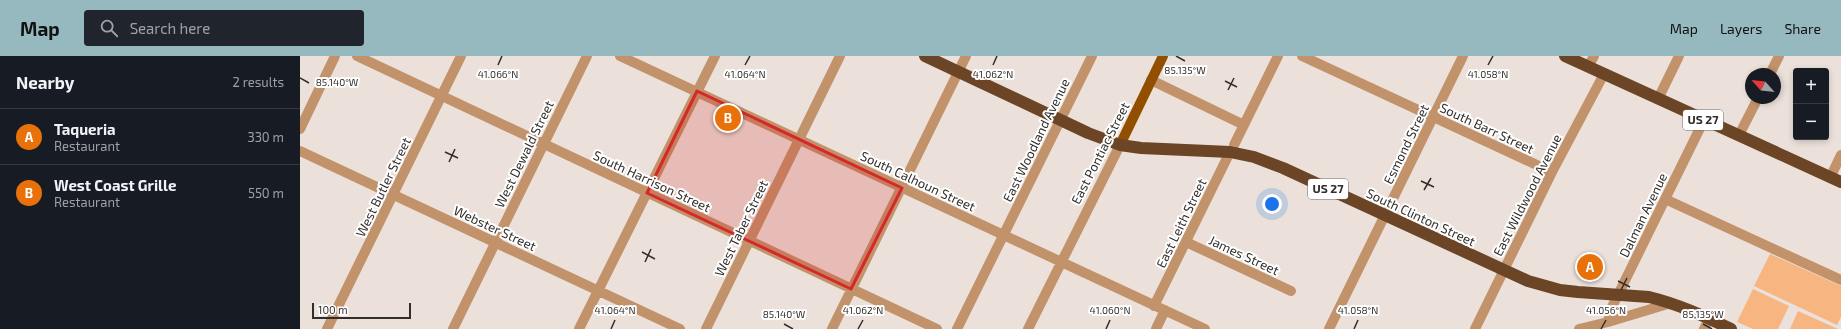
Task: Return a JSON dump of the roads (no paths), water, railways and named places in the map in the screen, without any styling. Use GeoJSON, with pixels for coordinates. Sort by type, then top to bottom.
{"type":"FeatureCollection","features":[{"type":"Feature","properties":{"kind":"highway","name":"South Clinton Street"},"geometry":{"type":"LineString","coordinates":[[925,56],[1088,133],[1120,145],[1148,149],[1232,149],[1268,162],[1528,281],[1560,290],[1649,297],[1671,303],[1706,324],[1731,329]]}},
{"type":"Feature","properties":{"kind":"highway","name":"US 27"},"geometry":{"type":"LineString","coordinates":[[1565,56],[1591,61],[1604,74],[1836,180]]}},
{"type":"Feature","properties":{"kind":"main road","name":"East Pontiac Street"},"geometry":{"type":"LineString","coordinates":[[1120,145],[1163,56]]}},
{"type":"Feature","properties":{"kind":"street"},"geometry":{"type":"LineString","coordinates":[[300,129],[336,56]]}},
{"type":"Feature","properties":{"kind":"street","name":"South Harrison Street"},"geometry":{"type":"LineString","coordinates":[[357,56],[937,329]]}},
{"type":"Feature","properties":{"kind":"street","name":"West Butler Street"},"geometry":{"type":"LineString","coordinates":[[326,329],[461,56]]}},
{"type":"Feature","properties":{"kind":"street","name":"West Dewald Street"},"geometry":{"type":"LineString","coordinates":[[453,329],[587,56]]}},
{"type":"Feature","properties":{"kind":"street","name":"South Calhoun Street"},"geometry":{"type":"LineString","coordinates":[[620,56],[1205,329]]}},
{"type":"Feature","properties":{"kind":"street"},"geometry":{"type":"LineString","coordinates":[[579,329],[715,56]]}},
{"type":"Feature","properties":{"kind":"street","name":"West Taber Street"},"geometry":{"type":"LineString","coordinates":[[706,329],[840,56]]}},
{"type":"Feature","properties":{"kind":"street"},"geometry":{"type":"LineString","coordinates":[[832,329],[966,56]]}},
{"type":"Feature","properties":{"kind":"street","name":"East Woodland Avenue"},"geometry":{"type":"LineString","coordinates":[[957,329],[1092,56]]}},
{"type":"Feature","properties":{"kind":"street","name":"East Leith Street"},"geometry":{"type":"LineString","coordinates":[[1154,306],[1278,56]]}},
{"type":"Feature","properties":{"kind":"street","name":"South Barr Street"},"geometry":{"type":"LineString","coordinates":[[1302,56],[1552,172]]}},
{"type":"Feature","properties":{"kind":"street","name":"Esmond Street"},"geometry":{"type":"LineString","coordinates":[[1329,329],[1386,216],[1463,56]]}},
{"type":"Feature","properties":{"kind":"street"},"geometry":{"type":"LineString","coordinates":[[1658,99],[1679,56]]}},
{"type":"Feature","properties":{"kind":"street"},"geometry":{"type":"LineString","coordinates":[[1773,68],[1779,56]]}},
{"type":"Feature","properties":{"kind":"street","name":"East Wildwood Avenue"},"geometry":{"type":"LineString","coordinates":[[1475,329],[1552,172],[1604,74]]}},
{"type":"Feature","properties":{"kind":"street"},"geometry":{"type":"LineString","coordinates":[[1151,80],[1244,125]]}},
{"type":"Feature","properties":{"kind":"street"},"geometry":{"type":"LineString","coordinates":[[1739,135],[1755,104]]}},
{"type":"Feature","properties":{"kind":"street","name":"Dalman Avenue"},"geometry":{"type":"LineString","coordinates":[[1608,322],[1611,308],[1704,120]]}},
{"type":"Feature","properties":{"kind":"street","name":"East Pontiac Street"},"geometry":{"type":"LineString","coordinates":[[1028,329],[1120,145]]}},
{"type":"Feature","properties":{"kind":"street","name":"Webster Street"},"geometry":{"type":"LineString","coordinates":[[300,151],[393,196],[680,329]]}},
{"type":"Feature","properties":{"kind":"street"},"geometry":{"type":"LineString","coordinates":[[1836,180],[1841,155]]}},
{"type":"Feature","properties":{"kind":"street"},"geometry":{"type":"LineString","coordinates":[[1665,200],[1841,280]]}},
{"type":"Feature","properties":{"kind":"street","name":"James Street"},"geometry":{"type":"LineString","coordinates":[[1186,242],[1291,291]]}},
{"type":"Feature","properties":{"kind":"street"},"geometry":{"type":"LineString","coordinates":[[1579,329],[1671,303]]}},
{"type":"Feature","properties":{"kind":"street"},"geometry":{"type":"LineString","coordinates":[[1156,329],[1165,310]]}},
{"type":"Feature","properties":{"kind":"place","name":"West Coast Grille"},"geometry":{"type":"Point","coordinates":[728,118]}},
{"type":"Feature","properties":{"kind":"place","name":"Taqueria"},"geometry":{"type":"Point","coordinates":[1590,267]}}]}
